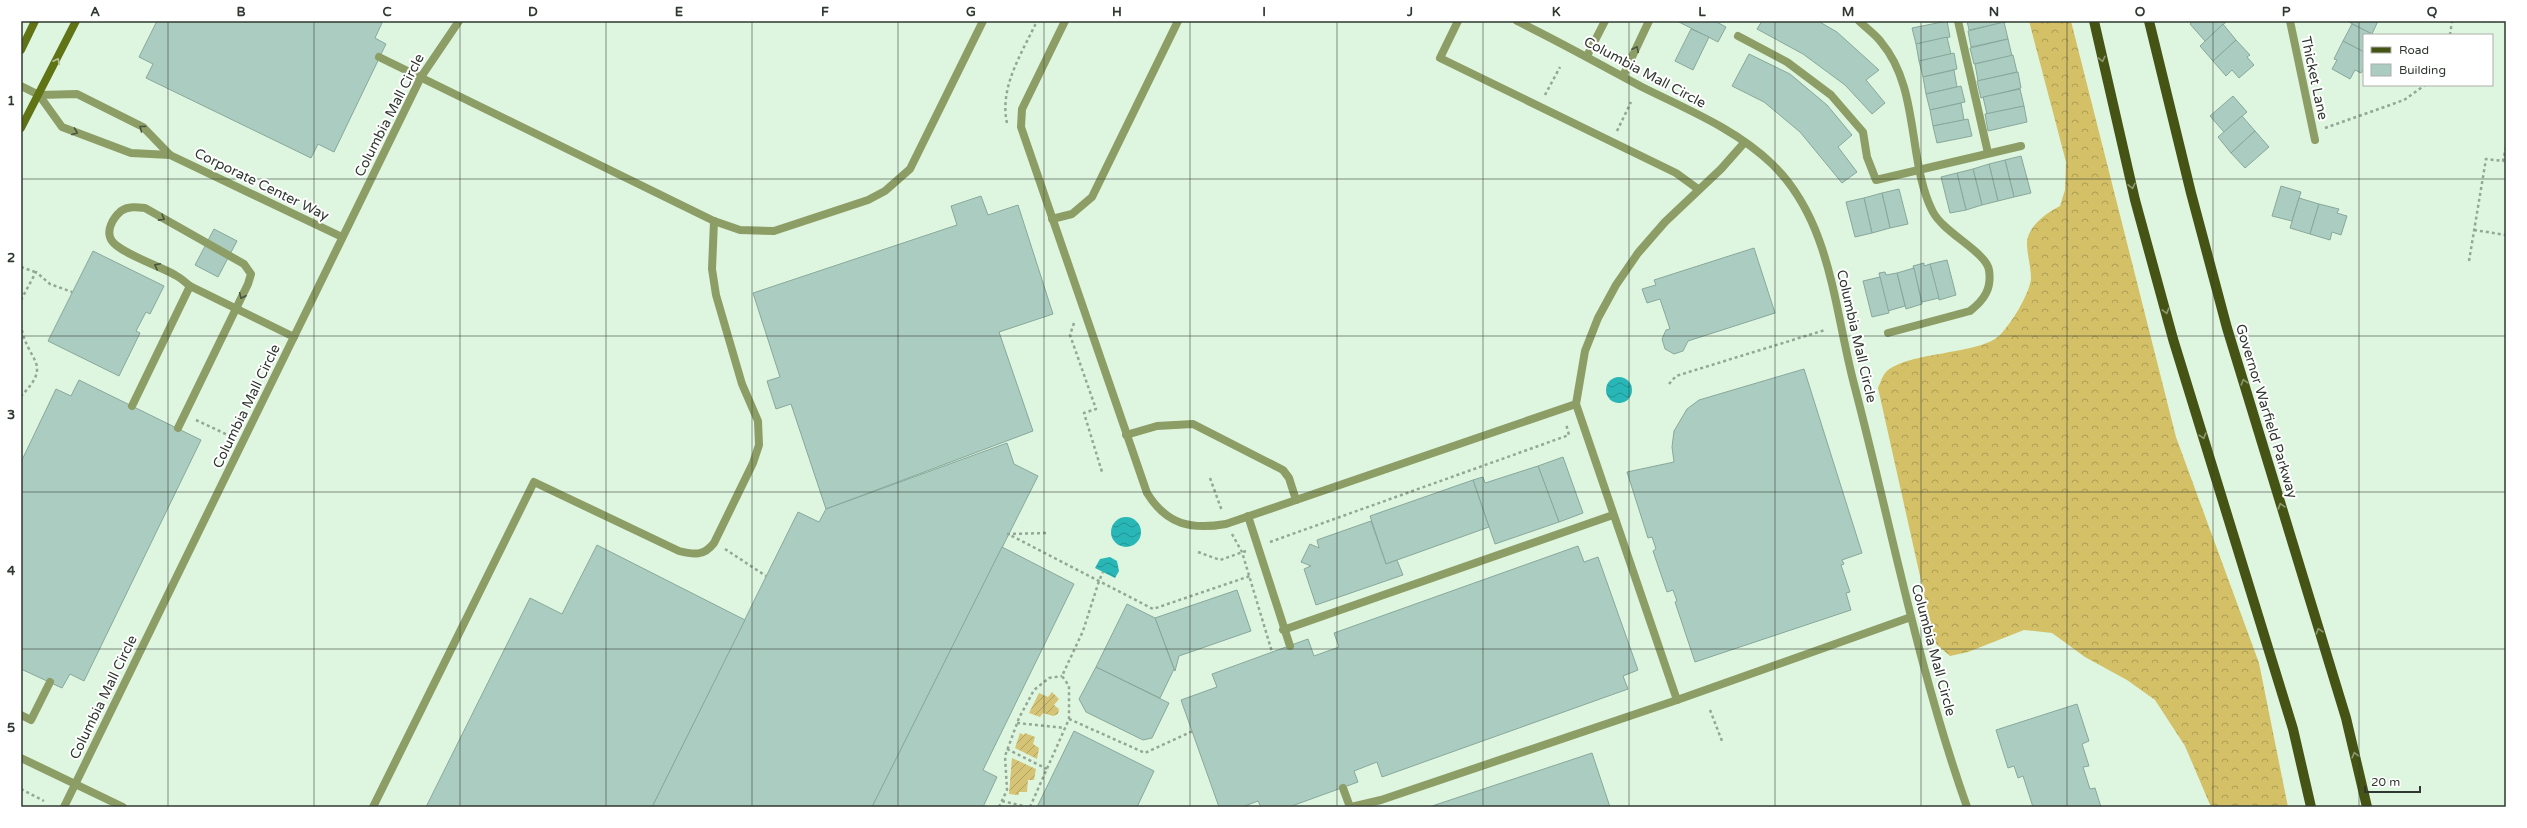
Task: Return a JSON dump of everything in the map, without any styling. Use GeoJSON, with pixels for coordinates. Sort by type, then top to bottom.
{"type":"FeatureCollection","features":[{"type":"Feature","properties":{"kind":"main road"},"geometry":{"type":"LineString","coordinates":[[21,50],[35,21]]}},
{"type":"Feature","properties":{"kind":"main road"},"geometry":{"type":"LineString","coordinates":[[21,128],[76,21]]}},
{"type":"Feature","properties":{"kind":"main road"},"geometry":{"type":"LineString","coordinates":[[2094,21],[2135,200],[2173,339],[2293,729],[2311,807]]}},
{"type":"Feature","properties":{"kind":"main road","name":"Governor Warfield Parkway"},"geometry":{"type":"LineString","coordinates":[[2149,21],[2191,193],[2227,328],[2346,718],[2367,807]]}},
{"type":"Feature","properties":{"kind":"street","name":"Columbia Mall Circle"},"geometry":{"type":"LineString","coordinates":[[64,807],[421,77],[459,21]]}},
{"type":"Feature","properties":{"kind":"street"},"geometry":{"type":"LineString","coordinates":[[379,57],[714,221],[740,230],[774,231],[868,200],[885,191],[910,169],[983,21]]}},
{"type":"Feature","properties":{"kind":"street"},"geometry":{"type":"LineString","coordinates":[[1065,21],[1022,109],[1020,118],[1052,219],[1147,493],[1154,504],[1179,523],[1205,528],[1226,524],[1576,404]]}},
{"type":"Feature","properties":{"kind":"street"},"geometry":{"type":"LineString","coordinates":[[1052,219],[1072,214],[1092,197],[1178,21]]}},
{"type":"Feature","properties":{"kind":"street"},"geometry":{"type":"LineString","coordinates":[[1458,21],[1440,58],[1676,173],[1698,189]]}},
{"type":"Feature","properties":{"kind":"street","name":"Columbia Mall Circle"},"geometry":{"type":"LineString","coordinates":[[1518,21],[1711,121],[1744,142],[1772,164],[1795,192],[1810,217],[1823,250],[1911,617],[1944,740],[1967,807]]}},
{"type":"Feature","properties":{"kind":"street"},"geometry":{"type":"LineString","coordinates":[[1587,56],[1605,21]]}},
{"type":"Feature","properties":{"kind":"street"},"geometry":{"type":"LineString","coordinates":[[1623,76],[1649,21]]}},
{"type":"Feature","properties":{"kind":"street"},"geometry":{"type":"LineString","coordinates":[[1859,21],[1881,41],[1899,73],[1906,92],[1925,195],[1934,213],[1944,226],[1986,261],[1990,284],[1987,294],[1979,304],[1970,311],[1888,333]]}},
{"type":"Feature","properties":{"kind":"street"},"geometry":{"type":"LineString","coordinates":[[1958,21],[1988,153]]}},
{"type":"Feature","properties":{"kind":"street","name":"Thicket Lane"},"geometry":{"type":"LineString","coordinates":[[2290,21],[2314,136]]}},
{"type":"Feature","properties":{"kind":"street"},"geometry":{"type":"LineString","coordinates":[[1738,36],[1786,62],[1831,96],[1863,132],[1867,157],[1876,180],[2021,146]]}},
{"type":"Feature","properties":{"kind":"street","name":"Corporate Center Way"},"geometry":{"type":"LineString","coordinates":[[21,86],[39,95],[62,127],[131,153],[170,155]]}},
{"type":"Feature","properties":{"kind":"street","name":"Corporate Center Way"},"geometry":{"type":"LineString","coordinates":[[39,95],[77,94],[142,127],[170,155],[342,238]]}},
{"type":"Feature","properties":{"kind":"street"},"geometry":{"type":"LineString","coordinates":[[1676,700],[1576,404],[1585,351],[1598,318],[1616,286],[1651,237],[1720,169],[1744,142]]}},
{"type":"Feature","properties":{"kind":"street"},"geometry":{"type":"LineString","coordinates":[[178,428],[236,309],[251,274],[244,264],[145,208],[134,206],[124,210],[116,216],[111,226],[110,235],[113,242],[121,248],[177,276],[190,286],[236,309],[294,337]]}},
{"type":"Feature","properties":{"kind":"street"},"geometry":{"type":"LineString","coordinates":[[373,807],[534,482],[679,551],[693,555],[700,554],[709,549],[714,543],[753,463],[759,439],[758,421],[742,384],[716,295],[712,269],[714,221]]}},
{"type":"Feature","properties":{"kind":"street"},"geometry":{"type":"LineString","coordinates":[[132,406],[190,286]]}},
{"type":"Feature","properties":{"kind":"street"},"geometry":{"type":"LineString","coordinates":[[1126,435],[1157,426],[1193,424],[1277,465],[1289,478],[1296,500]]}},
{"type":"Feature","properties":{"kind":"street"},"geometry":{"type":"LineString","coordinates":[[1283,630],[1613,515]]}},
{"type":"Feature","properties":{"kind":"street"},"geometry":{"type":"LineString","coordinates":[[1248,516],[1283,630],[1290,646]]}},
{"type":"Feature","properties":{"kind":"street"},"geometry":{"type":"LineString","coordinates":[[1343,788],[1350,807],[1381,800],[1676,700],[1911,617]]}},
{"type":"Feature","properties":{"kind":"street"},"geometry":{"type":"LineString","coordinates":[[21,715],[31,720],[50,682]]}},
{"type":"Feature","properties":{"kind":"street"},"geometry":{"type":"LineString","coordinates":[[21,758],[123,807]]}},
{"type":"Feature","properties":{"kind":"path"},"geometry":{"type":"LineString","coordinates":[[2450,34],[2452,21]]}},
{"type":"Feature","properties":{"kind":"path"},"geometry":{"type":"LineString","coordinates":[[2483,21],[2502,21]]}},
{"type":"Feature","properties":{"kind":"path"},"geometry":{"type":"LineString","coordinates":[[1544,97],[1560,67]]}},
{"type":"Feature","properties":{"kind":"path"},"geometry":{"type":"LineString","coordinates":[[2314,136],[2404,100],[2424,86]]}},
{"type":"Feature","properties":{"kind":"path"},"geometry":{"type":"LineString","coordinates":[[1617,132],[1631,102]]}},
{"type":"Feature","properties":{"kind":"path"},"geometry":{"type":"LineString","coordinates":[[2469,261],[2486,158],[2504,161],[2506,147]]}},
{"type":"Feature","properties":{"kind":"path"},"geometry":{"type":"LineString","coordinates":[[2474,230],[2506,235]]}},
{"type":"Feature","properties":{"kind":"path"},"geometry":{"type":"LineString","coordinates":[[21,267],[36,272],[50,284],[72,292]]}},
{"type":"Feature","properties":{"kind":"path"},"geometry":{"type":"LineString","coordinates":[[21,300],[36,272]]}},
{"type":"Feature","properties":{"kind":"path"},"geometry":{"type":"LineString","coordinates":[[21,324],[22,334],[37,365],[38,373],[34,382],[21,396]]}},
{"type":"Feature","properties":{"kind":"path"},"geometry":{"type":"LineString","coordinates":[[1669,384],[1676,376],[1825,330]]}},
{"type":"Feature","properties":{"kind":"path"},"geometry":{"type":"LineString","coordinates":[[185,415],[230,436]]}},
{"type":"Feature","properties":{"kind":"path"},"geometry":{"type":"LineString","coordinates":[[1198,552],[1220,560],[1569,435],[1566,424]]}},
{"type":"Feature","properties":{"kind":"path"},"geometry":{"type":"LineString","coordinates":[[1210,478],[1226,524],[1242,552],[1272,652]]}},
{"type":"Feature","properties":{"kind":"path"},"geometry":{"type":"LineString","coordinates":[[1046,533],[1008,534],[1153,609],[1250,576]]}},
{"type":"Feature","properties":{"kind":"path"},"geometry":{"type":"LineString","coordinates":[[714,543],[766,576]]}},
{"type":"Feature","properties":{"kind":"path"},"geometry":{"type":"LineString","coordinates":[[1062,676],[1083,631],[1098,581],[1103,572]]}},
{"type":"Feature","properties":{"kind":"path"},"geometry":{"type":"LineString","coordinates":[[1002,801],[1029,807],[1069,719],[1069,686],[1062,676]]}},
{"type":"Feature","properties":{"kind":"path"},"geometry":{"type":"LineString","coordinates":[[999,807],[1007,790],[1004,770],[1007,749],[1017,723],[1034,690],[1049,678],[1062,676]]}},
{"type":"Feature","properties":{"kind":"path"},"geometry":{"type":"LineString","coordinates":[[1710,710],[1722,741]]}},
{"type":"Feature","properties":{"kind":"path"},"geometry":{"type":"LineString","coordinates":[[1069,719],[1145,753],[1192,731]]}},
{"type":"Feature","properties":{"kind":"path"},"geometry":{"type":"LineString","coordinates":[[1017,723],[1065,728]]}},
{"type":"Feature","properties":{"kind":"path"},"geometry":{"type":"LineString","coordinates":[[1007,749],[1047,769]]}},
{"type":"Feature","properties":{"kind":"path"},"geometry":{"type":"LineString","coordinates":[[21,789],[44,801]]}},
{"type":"Feature","properties":{"kind":"green space"},"geometry":{"type":"Polygon","coordinates":[[[2029,21],[2071,21],[2176,437],[2259,663],[2288,807],[2211,807],[2185,746],[2155,700],[2127,680],[2085,657],[2052,633],[2024,630],[1968,652],[1950,656],[1935,643],[1878,388],[1886,372],[1896,365],[1926,356],[1977,346],[2000,335],[2019,309],[2030,286],[2031,271],[2027,246],[2028,239],[2033,227],[2048,213],[2060,206],[2065,190],[2066,162],[2029,21]]]}},
{"type":"Feature","properties":{"kind":"shaded area"},"geometry":{"type":"Polygon","coordinates":[[[1052,692],[1059,699],[1054,705],[1059,709],[1058,714],[1053,716],[1043,713],[1040,717],[1029,713],[1039,693],[1048,697],[1052,692]]]}},
{"type":"Feature","properties":{"kind":"shaded area"},"geometry":{"type":"Polygon","coordinates":[[[1020,733],[1024,735],[1025,733],[1035,737],[1033,744],[1039,748],[1037,759],[1015,748],[1020,733]]]}},
{"type":"Feature","properties":{"kind":"shaded area"},"geometry":{"type":"Polygon","coordinates":[[[1012,758],[1036,769],[1034,780],[1028,780],[1027,792],[1019,792],[1019,795],[1009,794],[1012,758]]]}},
{"type":"Feature","properties":{"kind":"water"},"geometry":{"type":"Polygon","coordinates":[[[1619,377],[1628,381],[1632,390],[1628,399],[1619,403],[1610,399],[1606,390],[1610,381],[1619,377]]]}},
{"type":"Feature","properties":{"kind":"water"},"geometry":{"type":"Polygon","coordinates":[[[1126,517],[1137,521],[1141,532],[1137,543],[1126,547],[1115,543],[1111,532],[1115,521],[1126,517]]]}},
{"type":"Feature","properties":{"kind":"water"},"geometry":{"type":"Polygon","coordinates":[[[1110,557],[1117,561],[1119,571],[1115,578],[1095,568],[1100,559],[1110,557]]]}},
{"type":"Feature","properties":{"kind":"building"},"geometry":{"type":"Polygon","coordinates":[[[157,21],[377,21],[382,23],[375,38],[386,44],[334,152],[318,144],[311,158],[146,78],[153,64],[139,57],[157,21]]]}},
{"type":"Feature","properties":{"kind":"building"},"geometry":{"type":"Polygon","coordinates":[[[1677,21],[1715,21],[1726,27],[1718,42],[1677,21]]]}},
{"type":"Feature","properties":{"kind":"building"},"geometry":{"type":"Polygon","coordinates":[[[1762,21],[1818,21],[1837,32],[1879,70],[1866,80],[1885,103],[1872,114],[1845,85],[1803,54],[1757,29],[1762,21]]]}},
{"type":"Feature","properties":{"kind":"building"},"geometry":{"type":"Polygon","coordinates":[[[1947,21],[1950,37],[1916,44],[1912,28],[1947,21]]]}},
{"type":"Feature","properties":{"kind":"building"},"geometry":{"type":"Polygon","coordinates":[[[1967,21],[2006,21],[2006,22],[1969,30],[1967,21]]]}},
{"type":"Feature","properties":{"kind":"building"},"geometry":{"type":"Polygon","coordinates":[[[2193,21],[2227,21],[2205,41],[2190,24],[2193,21]]]}},
{"type":"Feature","properties":{"kind":"building"},"geometry":{"type":"Polygon","coordinates":[[[2347,21],[2378,21],[2372,34],[2347,21]]]}},
{"type":"Feature","properties":{"kind":"building"},"geometry":{"type":"Polygon","coordinates":[[[2004,22],[2008,39],[1971,47],[1968,31],[2004,22]]]}},
{"type":"Feature","properties":{"kind":"building"},"geometry":{"type":"Polygon","coordinates":[[[2223,24],[2236,40],[2213,61],[2200,46],[2223,24]]]}},
{"type":"Feature","properties":{"kind":"building"},"geometry":{"type":"Polygon","coordinates":[[[2352,24],[2372,34],[2363,34],[2363,51],[2343,41],[2352,24]]]}},
{"type":"Feature","properties":{"kind":"building"},"geometry":{"type":"Polygon","coordinates":[[[1691,29],[1709,37],[1693,70],[1675,61],[1691,29]]]}},
{"type":"Feature","properties":{"kind":"building"},"geometry":{"type":"Polygon","coordinates":[[[1947,37],[1951,54],[1919,61],[1916,44],[1947,37]]]}},
{"type":"Feature","properties":{"kind":"building"},"geometry":{"type":"Polygon","coordinates":[[[2008,39],[2012,56],[1974,64],[1970,48],[2008,39]]]}},
{"type":"Feature","properties":{"kind":"building"},"geometry":{"type":"Polygon","coordinates":[[[2236,40],[2250,55],[2247,57],[2254,65],[2239,78],[2232,70],[2226,76],[2213,61],[2236,40]]]}},
{"type":"Feature","properties":{"kind":"building"},"geometry":{"type":"Polygon","coordinates":[[[2343,41],[2363,51],[2363,70],[2361,73],[2355,70],[2350,79],[2332,69],[2337,60],[2334,59],[2343,41]]]}},
{"type":"Feature","properties":{"kind":"building"},"geometry":{"type":"Polygon","coordinates":[[[1954,53],[1957,69],[1923,77],[1919,61],[1954,53]]]}},
{"type":"Feature","properties":{"kind":"building"},"geometry":{"type":"Polygon","coordinates":[[[1749,54],[1790,74],[1827,105],[1852,135],[1838,147],[1857,172],[1842,183],[1800,132],[1764,102],[1732,86],[1749,54]]]}},
{"type":"Feature","properties":{"kind":"building"},"geometry":{"type":"Polygon","coordinates":[[[2013,55],[2017,72],[1978,81],[1975,64],[2013,55]]]}},
{"type":"Feature","properties":{"kind":"building"},"geometry":{"type":"Polygon","coordinates":[[[1954,70],[1957,87],[1926,94],[1923,77],[1954,70]]]}},
{"type":"Feature","properties":{"kind":"building"},"geometry":{"type":"Polygon","coordinates":[[[2018,72],[2021,88],[1981,98],[1977,81],[2018,72]]]}},
{"type":"Feature","properties":{"kind":"building"},"geometry":{"type":"Polygon","coordinates":[[[1961,86],[1965,102],[1930,110],[1926,94],[1961,86]]]}},
{"type":"Feature","properties":{"kind":"building"},"geometry":{"type":"Polygon","coordinates":[[[2020,89],[2024,106],[1987,114],[1983,97],[2020,89]]]}},
{"type":"Feature","properties":{"kind":"building"},"geometry":{"type":"Polygon","coordinates":[[[2233,96],[2247,112],[2224,132],[2210,116],[2233,96]]]}},
{"type":"Feature","properties":{"kind":"building"},"geometry":{"type":"Polygon","coordinates":[[[1961,103],[1964,120],[1933,126],[1930,110],[1961,103]]]}},
{"type":"Feature","properties":{"kind":"building"},"geometry":{"type":"Polygon","coordinates":[[[2024,106],[2027,122],[1988,131],[1985,114],[2024,106]]]}},
{"type":"Feature","properties":{"kind":"building"},"geometry":{"type":"Polygon","coordinates":[[[2242,116],[2255,131],[2231,153],[2218,137],[2242,116]]]}},
{"type":"Feature","properties":{"kind":"building"},"geometry":{"type":"Polygon","coordinates":[[[1968,119],[1972,136],[1937,143],[1933,126],[1968,119]]]}},
{"type":"Feature","properties":{"kind":"building"},"geometry":{"type":"Polygon","coordinates":[[[2255,131],[2269,147],[2245,168],[2231,153],[2255,131]]]}},
{"type":"Feature","properties":{"kind":"building"},"geometry":{"type":"Polygon","coordinates":[[[2021,156],[2031,193],[2014,197],[2005,160],[2021,156]]]}},
{"type":"Feature","properties":{"kind":"building"},"geometry":{"type":"Polygon","coordinates":[[[2005,160],[2014,197],[1998,201],[1989,164],[2005,160]]]}},
{"type":"Feature","properties":{"kind":"building"},"geometry":{"type":"Polygon","coordinates":[[[1989,164],[1998,201],[1982,205],[1973,169],[1989,164]]]}},
{"type":"Feature","properties":{"kind":"building"},"geometry":{"type":"Polygon","coordinates":[[[1973,169],[1982,205],[1966,210],[1957,173],[1973,169]]]}},
{"type":"Feature","properties":{"kind":"building"},"geometry":{"type":"Polygon","coordinates":[[[1957,173],[1966,210],[1950,213],[1941,177],[1957,173]]]}},
{"type":"Feature","properties":{"kind":"building"},"geometry":{"type":"Polygon","coordinates":[[[2281,186],[2301,192],[2292,221],[2272,216],[2281,186]]]}},
{"type":"Feature","properties":{"kind":"building"},"geometry":{"type":"Polygon","coordinates":[[[1899,189],[1908,224],[1890,228],[1882,193],[1899,189]]]}},
{"type":"Feature","properties":{"kind":"building"},"geometry":{"type":"Polygon","coordinates":[[[1882,193],[1890,228],[1872,233],[1864,198],[1882,193]]]}},
{"type":"Feature","properties":{"kind":"building"},"geometry":{"type":"Polygon","coordinates":[[[981,196],[988,215],[1018,205],[1053,314],[999,332],[1033,431],[826,509],[791,404],[776,409],[767,381],[780,377],[753,293],[957,225],[951,206],[981,196]]]}},
{"type":"Feature","properties":{"kind":"building"},"geometry":{"type":"Polygon","coordinates":[[[1864,198],[1872,233],[1855,237],[1846,202],[1864,198]]]}},
{"type":"Feature","properties":{"kind":"building"},"geometry":{"type":"Polygon","coordinates":[[[2299,198],[2319,204],[2310,234],[2290,228],[2299,198]]]}},
{"type":"Feature","properties":{"kind":"building"},"geometry":{"type":"Polygon","coordinates":[[[2319,204],[2339,209],[2337,213],[2347,216],[2341,235],[2332,232],[2330,240],[2310,234],[2319,204]]]}},
{"type":"Feature","properties":{"kind":"building"},"geometry":{"type":"Polygon","coordinates":[[[214,229],[237,241],[218,277],[195,265],[214,229]]]}},
{"type":"Feature","properties":{"kind":"building"},"geometry":{"type":"Polygon","coordinates":[[[1754,248],[1775,313],[1688,341],[1683,351],[1674,354],[1665,349],[1662,339],[1666,330],[1670,329],[1660,299],[1647,303],[1642,289],[1656,285],[1654,280],[1754,248]]]}},
{"type":"Feature","properties":{"kind":"building"},"geometry":{"type":"Polygon","coordinates":[[[93,251],[164,286],[150,314],[146,312],[136,331],[140,333],[119,376],[48,341],[93,251]]]}},
{"type":"Feature","properties":{"kind":"building"},"geometry":{"type":"Polygon","coordinates":[[[1947,260],[1956,295],[1939,300],[1930,264],[1947,260]]]}},
{"type":"Feature","properties":{"kind":"building"},"geometry":{"type":"Polygon","coordinates":[[[1924,263],[1924,266],[1930,264],[1939,298],[1922,302],[1913,266],[1924,263]]]}},
{"type":"Feature","properties":{"kind":"building"},"geometry":{"type":"Polygon","coordinates":[[[1914,268],[1922,304],[1906,309],[1897,273],[1914,268]]]}},
{"type":"Feature","properties":{"kind":"building"},"geometry":{"type":"Polygon","coordinates":[[[1885,272],[1886,275],[1897,273],[1905,306],[1888,311],[1879,273],[1885,272]]]}},
{"type":"Feature","properties":{"kind":"building"},"geometry":{"type":"Polygon","coordinates":[[[1880,277],[1889,313],[1872,317],[1863,281],[1880,277]]]}},
{"type":"Feature","properties":{"kind":"building"},"geometry":{"type":"Polygon","coordinates":[[[1804,369],[1862,553],[1842,560],[1844,564],[1841,565],[1850,592],[1846,593],[1851,610],[1695,662],[1675,602],[1677,601],[1673,590],[1667,592],[1653,551],[1656,549],[1652,537],[1648,538],[1627,472],[1674,462],[1672,447],[1674,431],[1687,409],[1699,400],[1804,369]]]}},
{"type":"Feature","properties":{"kind":"building"},"geometry":{"type":"Polygon","coordinates":[[[79,380],[201,440],[84,681],[70,674],[62,688],[21,669],[21,462],[56,389],[71,396],[79,380]]]}},
{"type":"Feature","properties":{"kind":"building"},"geometry":{"type":"Polygon","coordinates":[[[1007,443],[1014,464],[1038,476],[872,807],[652,807],[798,512],[819,522],[826,509],[1007,443]]]}},
{"type":"Feature","properties":{"kind":"building"},"geometry":{"type":"Polygon","coordinates":[[[1563,457],[1583,513],[1559,522],[1538,466],[1563,457]]]}},
{"type":"Feature","properties":{"kind":"building"},"geometry":{"type":"Polygon","coordinates":[[[1538,466],[1559,522],[1495,544],[1473,480],[1483,477],[1485,483],[1538,466]]]}},
{"type":"Feature","properties":{"kind":"building"},"geometry":{"type":"Polygon","coordinates":[[[1473,480],[1489,527],[1386,564],[1370,516],[1473,480]]]}},
{"type":"Feature","properties":{"kind":"building"},"geometry":{"type":"Polygon","coordinates":[[[1371,521],[1386,564],[1397,560],[1403,575],[1316,605],[1304,569],[1311,566],[1301,562],[1310,544],[1319,548],[1317,540],[1371,521]]]}},
{"type":"Feature","properties":{"kind":"building"},"geometry":{"type":"Polygon","coordinates":[[[597,545],[745,620],[652,807],[426,807],[530,598],[562,614],[597,545]]]}},
{"type":"Feature","properties":{"kind":"building"},"geometry":{"type":"Polygon","coordinates":[[[1578,546],[1584,562],[1598,557],[1638,670],[1623,676],[1628,689],[1382,777],[1377,762],[1354,771],[1358,782],[1289,807],[1261,807],[1258,801],[1242,807],[1219,807],[1181,700],[1217,687],[1212,674],[1308,639],[1314,656],[1339,647],[1334,633],[1578,546]]]}},
{"type":"Feature","properties":{"kind":"building"},"geometry":{"type":"Polygon","coordinates":[[[1002,547],[1074,584],[983,770],[997,777],[983,807],[872,807],[1002,547]]]}},
{"type":"Feature","properties":{"kind":"building"},"geometry":{"type":"Polygon","coordinates":[[[1237,590],[1251,631],[1179,656],[1175,671],[1155,618],[1237,590]]]}},
{"type":"Feature","properties":{"kind":"building"},"geometry":{"type":"Polygon","coordinates":[[[1127,604],[1155,618],[1174,669],[1160,698],[1096,667],[1127,604]]]}},
{"type":"Feature","properties":{"kind":"building"},"geometry":{"type":"Polygon","coordinates":[[[1096,667],[1169,703],[1152,738],[1143,740],[1086,712],[1079,699],[1096,667]]]}},
{"type":"Feature","properties":{"kind":"building"},"geometry":{"type":"Polygon","coordinates":[[[2077,704],[2089,741],[2082,744],[2089,766],[2083,767],[2090,789],[2095,788],[2101,807],[2033,807],[2023,776],[2018,778],[2014,766],[2008,768],[1996,730],[2077,704]]]}},
{"type":"Feature","properties":{"kind":"building"},"geometry":{"type":"Polygon","coordinates":[[[1074,731],[1154,771],[1137,807],[1037,807],[1074,731]]]}},
{"type":"Feature","properties":{"kind":"building"},"geometry":{"type":"Polygon","coordinates":[[[1592,753],[1610,807],[1429,807],[1592,753]]]}}]}
